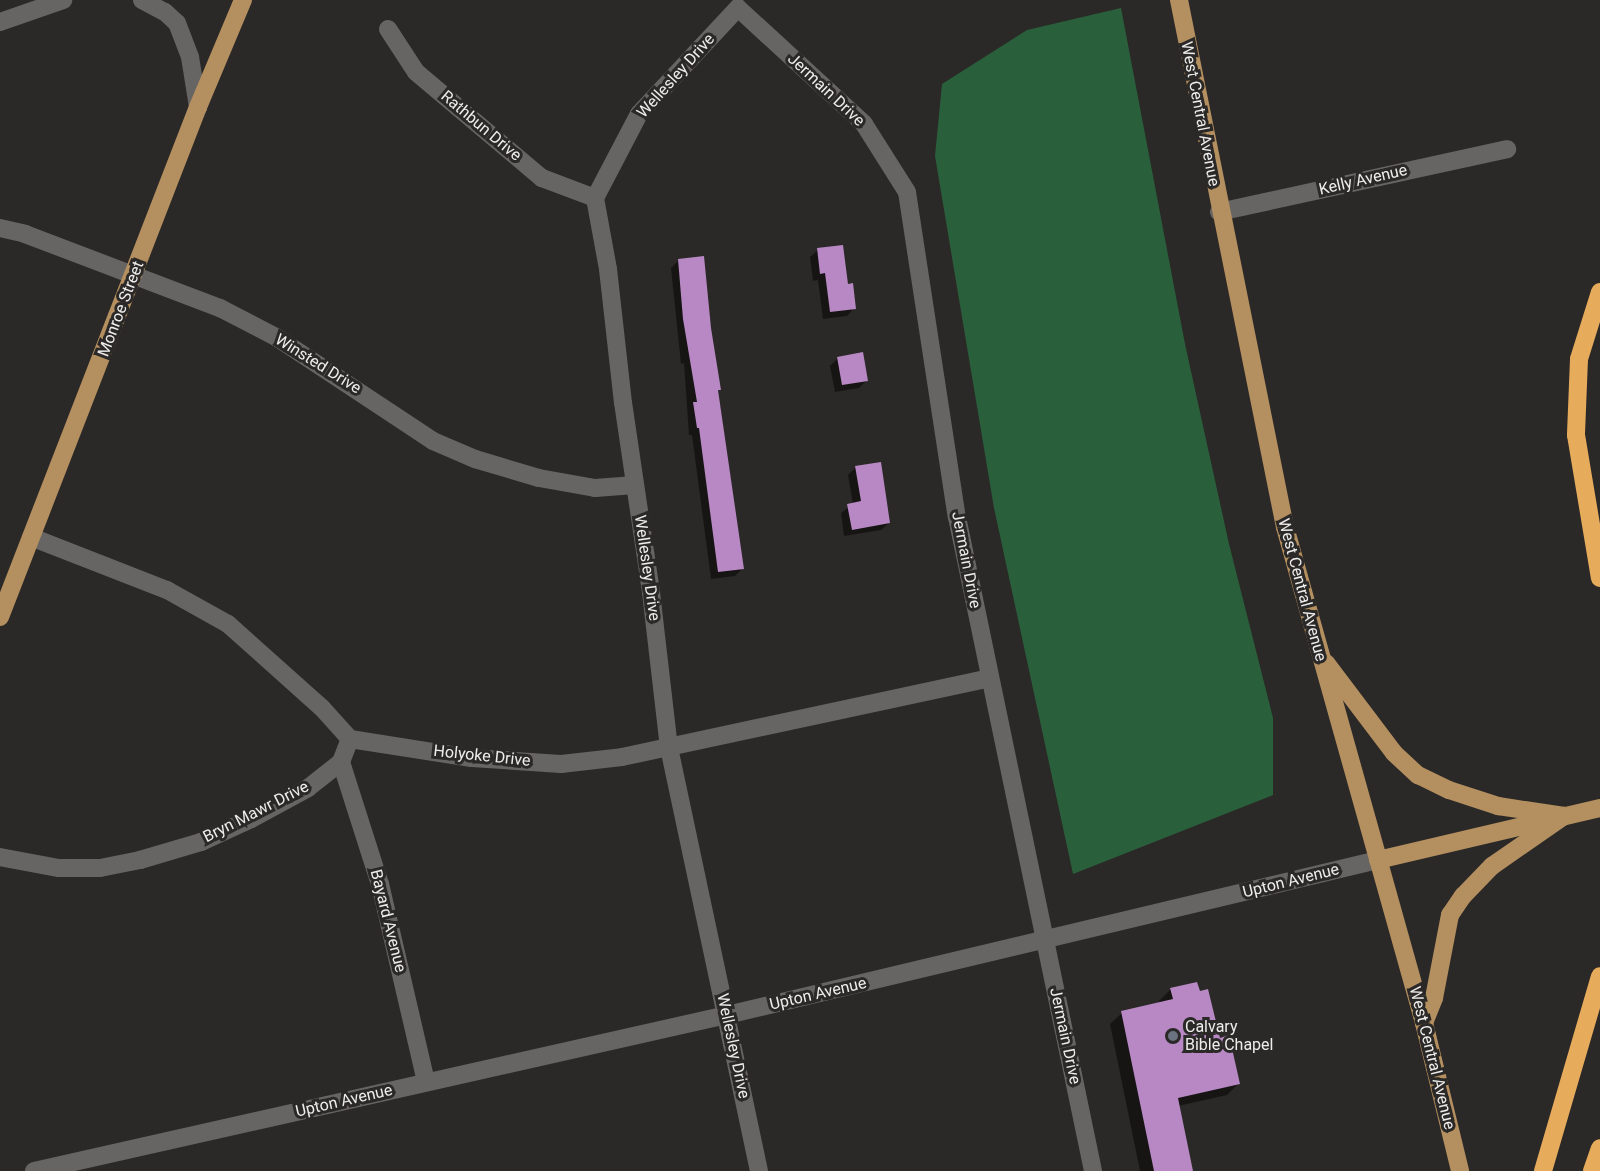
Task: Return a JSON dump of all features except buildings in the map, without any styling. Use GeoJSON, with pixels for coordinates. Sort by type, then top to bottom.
{"type":"FeatureCollection","features":[{"type":"Feature","properties":{"kind":"highway"},"geometry":{"type":"LineString","coordinates":[[1600,292],[1592,312],[1580,359],[1576,435],[1600,578]]}},
{"type":"Feature","properties":{"kind":"highway"},"geometry":{"type":"LineString","coordinates":[[1543,1171],[1600,976]]}},
{"type":"Feature","properties":{"kind":"highway"},"geometry":{"type":"LineString","coordinates":[[1592,1171],[1600,1148]]}},
{"type":"Feature","properties":{"kind":"main road","name":"Monroe Street"},"geometry":{"type":"LineString","coordinates":[[0,617],[134,277],[198,107],[243,0]]}},
{"type":"Feature","properties":{"kind":"main road","name":"West Central Avenue"},"geometry":{"type":"LineString","coordinates":[[1179,0],[1219,212],[1284,527],[1424,1023],[1460,1171]]}},
{"type":"Feature","properties":{"kind":"main road"},"geometry":{"type":"LineString","coordinates":[[1319,654],[1394,753],[1418,775],[1449,790],[1498,806],[1564,816]]}},
{"type":"Feature","properties":{"kind":"main road","name":"Upton Avenue"},"geometry":{"type":"LineString","coordinates":[[1378,860],[1600,807]]}},
{"type":"Feature","properties":{"kind":"main road"},"geometry":{"type":"LineString","coordinates":[[1424,1023],[1434,998],[1450,915],[1462,896],[1492,866],[1564,816]]}},
{"type":"Feature","properties":{"kind":"street"},"geometry":{"type":"LineString","coordinates":[[0,22],[63,0]]}},
{"type":"Feature","properties":{"kind":"street"},"geometry":{"type":"LineString","coordinates":[[142,0],[165,12],[180,30],[190,57],[198,107]]}},
{"type":"Feature","properties":{"kind":"street","name":"Wellesley Drive"},"geometry":{"type":"LineString","coordinates":[[738,8],[639,114],[594,198],[608,269],[651,592],[669,748],[759,1171]]}},
{"type":"Feature","properties":{"kind":"street","name":"Jermain Drive"},"geometry":{"type":"LineString","coordinates":[[738,8],[864,124],[907,192],[957,517],[1094,1171]]}},
{"type":"Feature","properties":{"kind":"street","name":"Rathbun Drive"},"geometry":{"type":"LineString","coordinates":[[388,29],[416,72],[542,178],[594,198]]}},
{"type":"Feature","properties":{"kind":"street","name":"Kelly Avenue"},"geometry":{"type":"LineString","coordinates":[[1219,212],[1507,149]]}},
{"type":"Feature","properties":{"kind":"street","name":"Winsted Drive"},"geometry":{"type":"LineString","coordinates":[[0,228],[24,234],[220,308],[276,337],[433,441],[476,459],[539,478],[595,488],[635,485]]}},
{"type":"Feature","properties":{"kind":"street"},"geometry":{"type":"LineString","coordinates":[[32,537],[167,590],[228,624],[322,708],[350,739],[341,762]]}},
{"type":"Feature","properties":{"kind":"street","name":"Holyoke Drive"},"geometry":{"type":"LineString","coordinates":[[350,739],[472,758],[561,764],[622,757],[669,748],[989,678]]}},
{"type":"Feature","properties":{"kind":"street","name":"Bryn Mawr Drive"},"geometry":{"type":"LineString","coordinates":[[0,857],[59,868],[100,868],[140,860],[201,842],[250,819],[308,788],[341,762]]}},
{"type":"Feature","properties":{"kind":"street","name":"Bayard Avenue"},"geometry":{"type":"LineString","coordinates":[[341,762],[380,884],[426,1082]]}},
{"type":"Feature","properties":{"kind":"street","name":"Upton Avenue"},"geometry":{"type":"LineString","coordinates":[[34,1171],[727,1015],[1378,860]]}},
{"type":"Feature","properties":{"kind":"green space"},"geometry":{"type":"Polygon","coordinates":[[[1121,8],[1185,344],[1229,544],[1273,718],[1273,795],[1073,874],[994,508],[935,156],[942,84],[1027,30],[1121,8]]]}},
{"type":"Feature","properties":{"kind":"place","name":"Calvary Bible Chapel"},"geometry":{"type":"Point","coordinates":[1173,1036]}}]}
